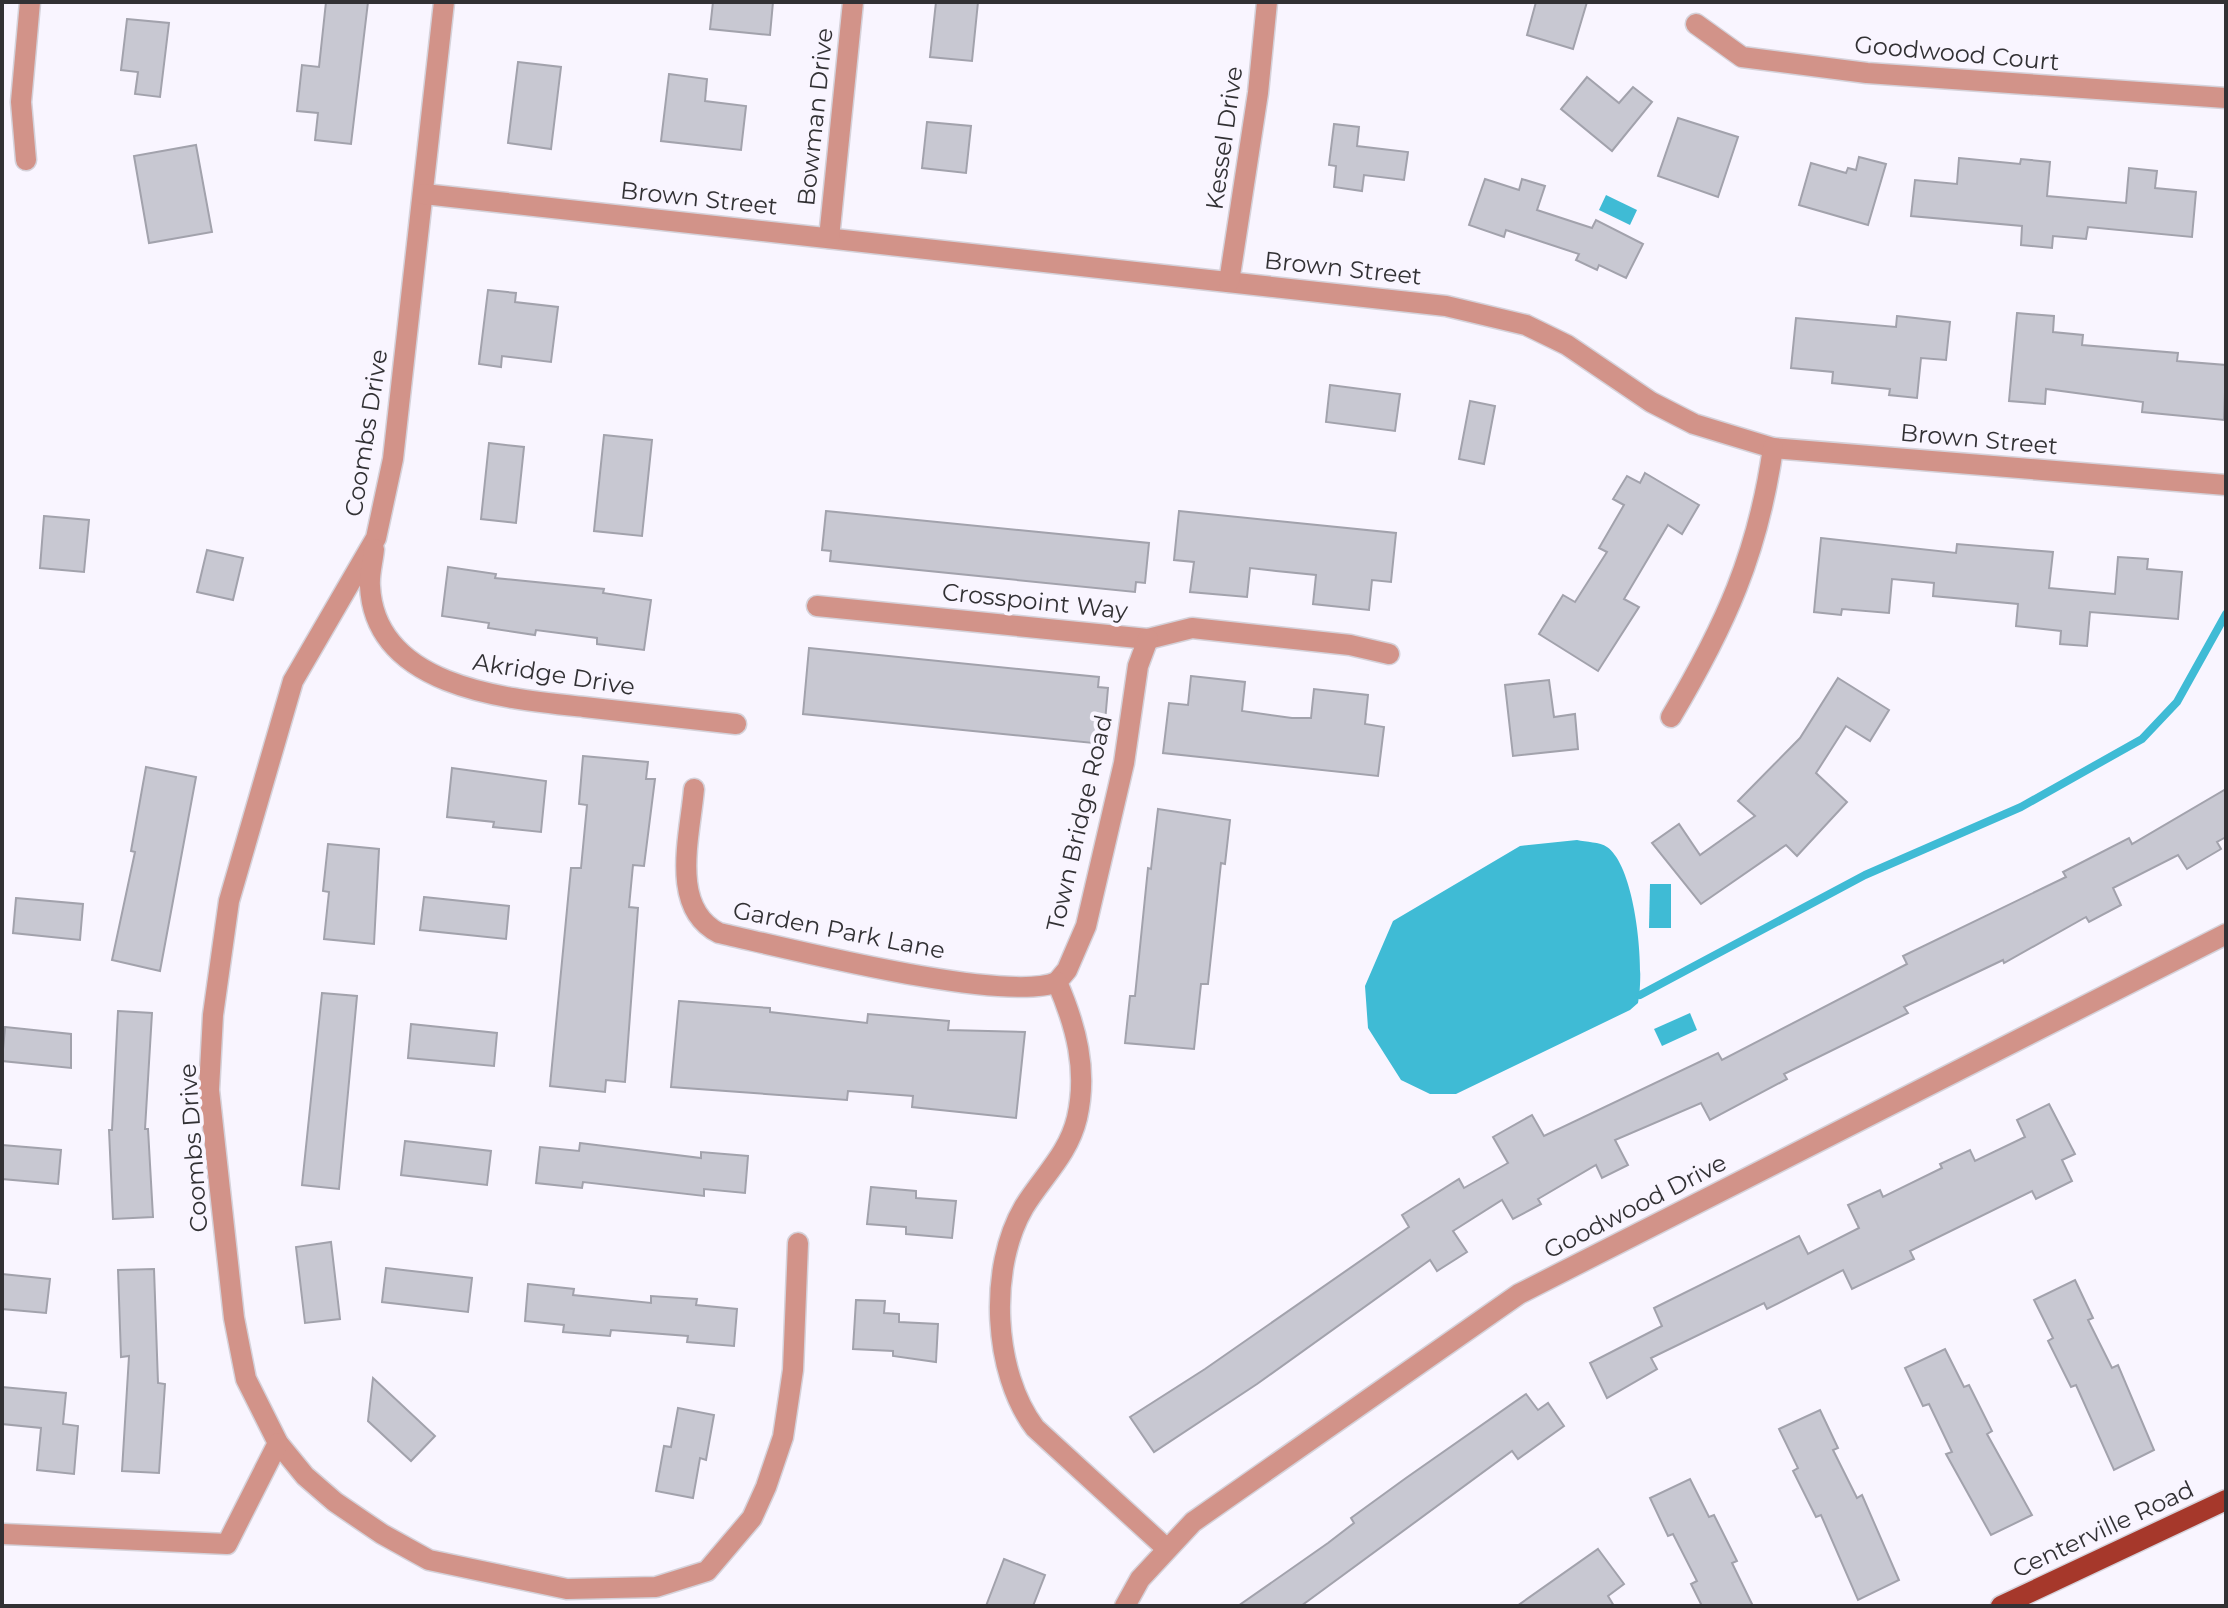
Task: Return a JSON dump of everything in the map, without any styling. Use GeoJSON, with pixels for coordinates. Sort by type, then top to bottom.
{"type":"FeatureCollection","features":[{"type":"Feature","properties":{"kind":"main road","name":"Centerville Road"},"geometry":{"type":"LineString","coordinates":[[2001,1606],[2226,1500]]}},
{"type":"Feature","properties":{"kind":"street"},"geometry":{"type":"LineString","coordinates":[[26,160],[21,102],[30,2]]}},
{"type":"Feature","properties":{"kind":"street","name":"Coombs Drive"},"geometry":{"type":"LineString","coordinates":[[444,2],[393,459],[376,538],[293,681],[229,901],[213,1015],[209,1090],[234,1318],[246,1379],[278,1443],[305,1476],[335,1502],[429,1560],[567,1589],[656,1587],[707,1571],[752,1518],[783,1437],[793,1370],[798,1243]]}},
{"type":"Feature","properties":{"kind":"street","name":"Bowman Drive"},"geometry":{"type":"LineString","coordinates":[[829,238],[853,2]]}},
{"type":"Feature","properties":{"kind":"street","name":"Kessel Drive"},"geometry":{"type":"LineString","coordinates":[[1229,282],[1267,2]]}},
{"type":"Feature","properties":{"kind":"street","name":"Goodwood Court"},"geometry":{"type":"LineString","coordinates":[[1696,24],[1742,57],[1867,73],[2226,98]]}},
{"type":"Feature","properties":{"kind":"street","name":"Brown Street"},"geometry":{"type":"LineString","coordinates":[[424,194],[1446,306],[1526,325],[1567,345],[1651,402],[1694,424],[1773,448],[2226,485]]}},
{"type":"Feature","properties":{"kind":"street"},"geometry":{"type":"LineString","coordinates":[[1671,717],[1715,641],[1731,605],[1765,506],[1773,448]]}},
{"type":"Feature","properties":{"kind":"street","name":"Akridge Drive"},"geometry":{"type":"LineString","coordinates":[[376,538],[369,584],[373,606],[388,637],[414,664],[472,692],[736,724]]}},
{"type":"Feature","properties":{"kind":"street","name":"Crosspoint Way"},"geometry":{"type":"LineString","coordinates":[[817,606],[1148,639],[1192,628],[1350,645],[1389,654]]}},
{"type":"Feature","properties":{"kind":"street","name":"Town Bridge Road"},"geometry":{"type":"LineString","coordinates":[[1057,982],[1067,970],[1086,926],[1124,763],[1138,666],[1148,639]]}},
{"type":"Feature","properties":{"kind":"street","name":"Garden Park Lane"},"geometry":{"type":"LineString","coordinates":[[694,789],[686,876],[688,895],[703,925],[719,933],[828,958],[926,976],[1004,986],[1044,987],[1057,982]]}},
{"type":"Feature","properties":{"kind":"street","name":"Goodwood Drive"},"geometry":{"type":"LineString","coordinates":[[1125,1606],[1140,1579],[1193,1522],[1519,1294],[2226,934]]}},
{"type":"Feature","properties":{"kind":"street"},"geometry":{"type":"LineString","coordinates":[[1057,982],[1079,1045],[1082,1076],[1077,1118],[1065,1152],[1025,1206],[1012,1233],[1002,1287],[1001,1323],[1009,1384],[1020,1409],[1035,1428],[1166,1548]]}},
{"type":"Feature","properties":{"kind":"street"},"geometry":{"type":"LineString","coordinates":[[4,1534],[227,1544],[278,1443]]}},
{"type":"Feature","properties":{"kind":"water"},"geometry":{"type":"Polygon","coordinates":[[[1606,195],[1637,210],[1630,225],[1599,210],[1606,195]]]}},
{"type":"Feature","properties":{"kind":"water"},"geometry":{"type":"Polygon","coordinates":[[[1577,840],[1607,847],[1617,858],[1625,875],[1639,944],[1638,1003],[1630,1010],[1456,1094],[1430,1094],[1401,1080],[1368,1028],[1365,986],[1393,921],[1520,846],[1577,840]]]}},
{"type":"Feature","properties":{"kind":"water"},"geometry":{"type":"Polygon","coordinates":[[[1650,884],[1671,884],[1671,928],[1649,928],[1650,884]]]}},
{"type":"Feature","properties":{"kind":"water"},"geometry":{"type":"Polygon","coordinates":[[[1690,1013],[1697,1030],[1662,1046],[1654,1029],[1690,1013]]]}},
{"type":"Feature","properties":{"kind":"building"},"geometry":{"type":"Polygon","coordinates":[[[326,2],[368,2],[351,144],[315,140],[318,113],[297,111],[302,65],[319,67],[326,2]]]}},
{"type":"Feature","properties":{"kind":"building"},"geometry":{"type":"Polygon","coordinates":[[[713,2],[773,2],[770,35],[710,29],[713,2]]]}},
{"type":"Feature","properties":{"kind":"building"},"geometry":{"type":"Polygon","coordinates":[[[936,2],[978,2],[972,61],[930,57],[936,2]]]}},
{"type":"Feature","properties":{"kind":"building"},"geometry":{"type":"Polygon","coordinates":[[[1536,2],[1587,2],[1573,49],[1527,35],[1536,2]]]}},
{"type":"Feature","properties":{"kind":"building"},"geometry":{"type":"Polygon","coordinates":[[[127,19],[169,23],[160,97],[135,94],[138,72],[121,70],[127,19]]]}},
{"type":"Feature","properties":{"kind":"building"},"geometry":{"type":"Polygon","coordinates":[[[518,62],[561,67],[551,149],[508,143],[518,62]]]}},
{"type":"Feature","properties":{"kind":"building"},"geometry":{"type":"Polygon","coordinates":[[[669,74],[707,79],[705,101],[746,106],[741,150],[661,141],[669,74]]]}},
{"type":"Feature","properties":{"kind":"building"},"geometry":{"type":"Polygon","coordinates":[[[1587,77],[1619,103],[1633,87],[1652,102],[1612,151],[1561,109],[1587,77]]]}},
{"type":"Feature","properties":{"kind":"building"},"geometry":{"type":"Polygon","coordinates":[[[1678,118],[1738,137],[1718,197],[1658,176],[1678,118]]]}},
{"type":"Feature","properties":{"kind":"building"},"geometry":{"type":"Polygon","coordinates":[[[927,122],[971,126],[966,173],[922,168],[927,122]]]}},
{"type":"Feature","properties":{"kind":"building"},"geometry":{"type":"Polygon","coordinates":[[[1334,124],[1359,127],[1357,146],[1408,152],[1404,180],[1364,175],[1362,191],[1334,187],[1336,166],[1329,165],[1334,124]]]}},
{"type":"Feature","properties":{"kind":"building"},"geometry":{"type":"Polygon","coordinates":[[[196,145],[212,232],[149,243],[134,156],[196,145]]]}},
{"type":"Feature","properties":{"kind":"building"},"geometry":{"type":"Polygon","coordinates":[[[1859,157],[1886,164],[1868,225],[1799,205],[1811,163],[1846,173],[1848,168],[1856,170],[1859,157]]]}},
{"type":"Feature","properties":{"kind":"building"},"geometry":{"type":"Polygon","coordinates":[[[1959,158],[2020,164],[2021,159],[2050,162],[2047,196],[2126,203],[2129,168],[2157,171],[2155,188],[2196,192],[2192,237],[2088,227],[2086,239],[2053,236],[2052,248],[2021,245],[2022,226],[1911,216],[1915,180],[1957,184],[1959,158]]]}},
{"type":"Feature","properties":{"kind":"building"},"geometry":{"type":"Polygon","coordinates":[[[1485,179],[1519,190],[1522,179],[1545,186],[1537,210],[1592,228],[1596,220],[1643,244],[1626,278],[1599,265],[1597,270],[1576,260],[1579,254],[1506,230],[1504,237],[1469,225],[1485,179]]]}},
{"type":"Feature","properties":{"kind":"building"},"geometry":{"type":"Polygon","coordinates":[[[488,290],[516,293],[515,302],[558,307],[551,362],[502,356],[501,367],[479,364],[488,290]]]}},
{"type":"Feature","properties":{"kind":"building"},"geometry":{"type":"Polygon","coordinates":[[[2017,313],[2054,316],[2053,332],[2083,335],[2082,345],[2178,353],[2177,361],[2226,365],[2224,420],[2142,412],[2143,402],[2046,389],[2045,404],[2009,401],[2017,313]]]}},
{"type":"Feature","properties":{"kind":"building"},"geometry":{"type":"Polygon","coordinates":[[[1897,316],[1950,322],[1946,360],[1921,358],[1917,398],[1889,395],[1890,389],[1832,383],[1833,372],[1791,368],[1796,318],[1896,327],[1897,316]]]}},
{"type":"Feature","properties":{"kind":"building"},"geometry":{"type":"Polygon","coordinates":[[[1330,385],[1400,394],[1395,431],[1326,422],[1330,385]]]}},
{"type":"Feature","properties":{"kind":"building"},"geometry":{"type":"Polygon","coordinates":[[[1470,401],[1495,406],[1484,464],[1459,459],[1470,401]]]}},
{"type":"Feature","properties":{"kind":"building"},"geometry":{"type":"Polygon","coordinates":[[[604,435],[652,440],[642,536],[594,531],[604,435]]]}},
{"type":"Feature","properties":{"kind":"building"},"geometry":{"type":"Polygon","coordinates":[[[489,443],[524,447],[516,523],[481,519],[489,443]]]}},
{"type":"Feature","properties":{"kind":"building"},"geometry":{"type":"Polygon","coordinates":[[[1645,473],[1699,505],[1682,534],[1668,525],[1624,599],[1639,607],[1598,671],[1539,634],[1563,595],[1575,602],[1607,552],[1599,548],[1624,505],[1613,499],[1627,476],[1640,483],[1645,473]]]}},
{"type":"Feature","properties":{"kind":"building"},"geometry":{"type":"Polygon","coordinates":[[[826,511],[1149,543],[1145,583],[1136,582],[1135,592],[830,561],[831,551],[822,550],[826,511]]]}},
{"type":"Feature","properties":{"kind":"building"},"geometry":{"type":"Polygon","coordinates":[[[1179,511],[1396,533],[1391,582],[1372,580],[1369,610],[1313,604],[1316,575],[1250,568],[1247,597],[1190,592],[1194,562],[1174,560],[1179,511]]]}},
{"type":"Feature","properties":{"kind":"building"},"geometry":{"type":"Polygon","coordinates":[[[44,516],[89,520],[84,572],[40,568],[44,516]]]}},
{"type":"Feature","properties":{"kind":"building"},"geometry":{"type":"Polygon","coordinates":[[[1821,538],[1956,553],[1957,544],[2053,552],[2049,588],[2115,594],[2118,557],[2148,559],[2147,569],[2182,572],[2178,619],[2090,612],[2087,646],[2060,644],[2061,631],[2016,626],[2018,604],[1933,596],[1934,583],[1892,579],[1889,613],[1842,609],[1841,615],[1814,612],[1821,538]]]}},
{"type":"Feature","properties":{"kind":"building"},"geometry":{"type":"Polygon","coordinates":[[[207,550],[243,558],[233,600],[197,592],[207,550]]]}},
{"type":"Feature","properties":{"kind":"building"},"geometry":{"type":"Polygon","coordinates":[[[448,567],[496,574],[495,578],[604,589],[603,593],[651,600],[644,650],[597,644],[597,638],[536,630],[535,635],[488,628],[489,623],[442,616],[448,567]]]}},
{"type":"Feature","properties":{"kind":"building"},"geometry":{"type":"Polygon","coordinates":[[[809,648],[1099,677],[1098,687],[1108,688],[1103,744],[803,714],[809,648]]]}},
{"type":"Feature","properties":{"kind":"building"},"geometry":{"type":"Polygon","coordinates":[[[1191,676],[1245,682],[1242,711],[1292,718],[1311,718],[1314,689],[1368,695],[1365,724],[1384,727],[1378,776],[1163,753],[1169,703],[1188,705],[1191,676]]]}},
{"type":"Feature","properties":{"kind":"building"},"geometry":{"type":"Polygon","coordinates":[[[1838,678],[1889,710],[1870,741],[1846,726],[1816,773],[1847,802],[1797,856],[1786,845],[1701,904],[1652,843],[1679,824],[1700,855],[1755,816],[1738,801],[1800,738],[1838,678]]]}},
{"type":"Feature","properties":{"kind":"building"},"geometry":{"type":"Polygon","coordinates":[[[1549,680],[1554,717],[1575,714],[1578,749],[1513,756],[1505,685],[1549,680]]]}},
{"type":"Feature","properties":{"kind":"building"},"geometry":{"type":"Polygon","coordinates":[[[583,756],[648,762],[646,779],[655,779],[644,866],[633,865],[629,907],[638,908],[625,1082],[606,1080],[605,1092],[550,1086],[571,868],[581,868],[587,805],[579,804],[583,756]]]}},
{"type":"Feature","properties":{"kind":"building"},"geometry":{"type":"Polygon","coordinates":[[[146,767],[196,777],[160,971],[112,960],[135,852],[131,851],[146,767]]]}},
{"type":"Feature","properties":{"kind":"building"},"geometry":{"type":"Polygon","coordinates":[[[452,768],[546,781],[541,832],[493,827],[494,822],[447,817],[452,768]]]}},
{"type":"Feature","properties":{"kind":"building"},"geometry":{"type":"Polygon","coordinates":[[[2226,789],[2226,837],[2217,842],[2221,849],[2187,869],[2178,855],[2113,888],[2121,905],[2089,922],[2086,917],[2004,963],[2003,960],[1904,1007],[1908,1013],[1784,1074],[1787,1079],[1710,1120],[1701,1103],[1615,1140],[1628,1165],[1602,1178],[1596,1165],[1538,1199],[1541,1204],[1513,1219],[1502,1200],[1453,1231],[1467,1252],[1437,1271],[1430,1260],[1257,1384],[1154,1452],[1130,1417],[1205,1369],[1409,1227],[1402,1215],[1459,1179],[1464,1188],[1508,1163],[1493,1137],[1532,1115],[1544,1136],[1718,1053],[1722,1060],[1907,964],[1903,956],[2066,877],[2063,872],[2129,838],[2132,844],[2226,789]]]}},
{"type":"Feature","properties":{"kind":"building"},"geometry":{"type":"Polygon","coordinates":[[[1158,809],[1230,820],[1225,864],[1221,863],[1208,984],[1201,984],[1194,1049],[1125,1043],[1130,996],[1135,996],[1148,868],[1151,869],[1158,809]]]}},
{"type":"Feature","properties":{"kind":"building"},"geometry":{"type":"Polygon","coordinates":[[[328,844],[379,849],[374,944],[324,939],[329,892],[323,891],[328,844]]]}},
{"type":"Feature","properties":{"kind":"building"},"geometry":{"type":"Polygon","coordinates":[[[424,897],[509,906],[506,939],[420,930],[424,897]]]}},
{"type":"Feature","properties":{"kind":"building"},"geometry":{"type":"Polygon","coordinates":[[[16,898],[83,904],[80,940],[13,933],[16,898]]]}},
{"type":"Feature","properties":{"kind":"building"},"geometry":{"type":"Polygon","coordinates":[[[322,993],[357,996],[339,1189],[302,1185],[322,993]]]}},
{"type":"Feature","properties":{"kind":"building"},"geometry":{"type":"Polygon","coordinates":[[[679,1001],[770,1008],[770,1012],[867,1023],[868,1014],[949,1021],[948,1030],[1025,1032],[1016,1118],[912,1107],[913,1096],[848,1091],[847,1100],[671,1087],[679,1001]]]}},
{"type":"Feature","properties":{"kind":"building"},"geometry":{"type":"Polygon","coordinates":[[[118,1011],[152,1013],[145,1129],[148,1129],[153,1217],[113,1219],[109,1130],[112,1130],[118,1011]]]}},
{"type":"Feature","properties":{"kind":"building"},"geometry":{"type":"Polygon","coordinates":[[[411,1024],[497,1033],[494,1066],[408,1058],[411,1024]]]}},
{"type":"Feature","properties":{"kind":"building"},"geometry":{"type":"Polygon","coordinates":[[[5,1027],[71,1034],[71,1068],[2,1061],[5,1027]]]}},
{"type":"Feature","properties":{"kind":"building"},"geometry":{"type":"Polygon","coordinates":[[[2049,1104],[2075,1154],[2062,1160],[2072,1181],[2036,1199],[2032,1191],[1910,1251],[1914,1259],[1852,1289],[1843,1270],[1767,1309],[1764,1303],[1651,1358],[1657,1369],[1607,1398],[1590,1363],[1662,1326],[1654,1308],[1799,1236],[1808,1254],[1859,1228],[1848,1205],[1880,1190],[1883,1197],[1942,1168],[1940,1164],[1970,1150],[1975,1161],[2025,1137],[2017,1120],[2049,1104]]]}},
{"type":"Feature","properties":{"kind":"building"},"geometry":{"type":"Polygon","coordinates":[[[405,1141],[491,1151],[487,1185],[401,1175],[405,1141]]]}},
{"type":"Feature","properties":{"kind":"building"},"geometry":{"type":"Polygon","coordinates":[[[580,1143],[701,1158],[701,1152],[748,1156],[745,1193],[704,1189],[704,1196],[583,1182],[582,1188],[536,1183],[540,1147],[579,1151],[580,1143]]]}},
{"type":"Feature","properties":{"kind":"building"},"geometry":{"type":"Polygon","coordinates":[[[2,1145],[61,1150],[58,1184],[2,1179],[2,1145]]]}},
{"type":"Feature","properties":{"kind":"building"},"geometry":{"type":"Polygon","coordinates":[[[871,1187],[916,1191],[916,1198],[956,1201],[952,1238],[906,1234],[906,1227],[867,1224],[871,1187]]]}},
{"type":"Feature","properties":{"kind":"building"},"geometry":{"type":"Polygon","coordinates":[[[331,1242],[340,1319],[305,1323],[296,1247],[331,1242]]]}},
{"type":"Feature","properties":{"kind":"building"},"geometry":{"type":"Polygon","coordinates":[[[386,1268],[472,1278],[468,1312],[382,1302],[386,1268]]]}},
{"type":"Feature","properties":{"kind":"building"},"geometry":{"type":"Polygon","coordinates":[[[154,1269],[158,1383],[165,1384],[159,1473],[122,1471],[129,1356],[121,1357],[118,1270],[154,1269]]]}},
{"type":"Feature","properties":{"kind":"building"},"geometry":{"type":"Polygon","coordinates":[[[2,1274],[50,1279],[46,1313],[2,1309],[2,1274]]]}},
{"type":"Feature","properties":{"kind":"building"},"geometry":{"type":"Polygon","coordinates":[[[2075,1280],[2093,1318],[2088,1320],[2112,1368],[2118,1365],[2154,1450],[2114,1470],[2076,1385],[2071,1387],[2048,1341],[2053,1338],[2034,1300],[2075,1280]]]}},
{"type":"Feature","properties":{"kind":"building"},"geometry":{"type":"Polygon","coordinates":[[[528,1284],[574,1289],[573,1295],[651,1303],[651,1296],[697,1299],[696,1305],[737,1309],[734,1346],[687,1342],[688,1336],[611,1330],[610,1336],[563,1332],[564,1325],[525,1321],[528,1284]]]}},
{"type":"Feature","properties":{"kind":"building"},"geometry":{"type":"Polygon","coordinates":[[[856,1300],[885,1301],[884,1313],[899,1314],[899,1322],[938,1324],[936,1362],[893,1356],[893,1351],[853,1349],[856,1300]]]}},
{"type":"Feature","properties":{"kind":"building"},"geometry":{"type":"Polygon","coordinates":[[[1945,1349],[1964,1387],[1969,1385],[1992,1431],[1987,1434],[2032,1515],[1991,1535],[1946,1454],[1952,1452],[1929,1404],[1923,1406],[1905,1368],[1945,1349]]]}},
{"type":"Feature","properties":{"kind":"building"},"geometry":{"type":"Polygon","coordinates":[[[373,1378],[435,1436],[411,1461],[368,1421],[373,1378]]]}},
{"type":"Feature","properties":{"kind":"building"},"geometry":{"type":"Polygon","coordinates":[[[2,1387],[66,1393],[63,1424],[78,1426],[74,1474],[37,1470],[41,1428],[2,1424],[2,1387]]]}},
{"type":"Feature","properties":{"kind":"building"},"geometry":{"type":"Polygon","coordinates":[[[1526,1394],[1538,1410],[1548,1403],[1564,1426],[1518,1459],[1512,1451],[1301,1606],[1238,1606],[1354,1523],[1351,1518],[1526,1394]]]}},
{"type":"Feature","properties":{"kind":"building"},"geometry":{"type":"Polygon","coordinates":[[[678,1408],[714,1415],[706,1460],[700,1458],[693,1498],[656,1491],[664,1446],[671,1447],[678,1408]]]}},
{"type":"Feature","properties":{"kind":"building"},"geometry":{"type":"Polygon","coordinates":[[[1820,1410],[1838,1448],[1833,1450],[1857,1498],[1862,1495],[1899,1580],[1858,1600],[1821,1515],[1816,1517],[1793,1471],[1798,1468],[1779,1429],[1820,1410]]]}},
{"type":"Feature","properties":{"kind":"building"},"geometry":{"type":"Polygon","coordinates":[[[1690,1479],[1709,1517],[1714,1515],[1737,1561],[1732,1563],[1753,1606],[1702,1606],[1691,1584],[1697,1581],[1673,1534],[1668,1536],[1650,1498],[1690,1479]]]}},
{"type":"Feature","properties":{"kind":"building"},"geometry":{"type":"Polygon","coordinates":[[[1598,1549],[1624,1584],[1608,1596],[1614,1606],[1517,1606],[1598,1549]]]}},
{"type":"Feature","properties":{"kind":"building"},"geometry":{"type":"Polygon","coordinates":[[[1004,1559],[1045,1575],[1033,1606],[986,1606],[1004,1559]]]}},
{"type":"Feature","properties":{"kind":"waterway"},"geometry":{"type":"LineString","coordinates":[[1640,995],[1865,875],[2021,807],[2142,739],[2177,702],[2226,614]]}}]}
